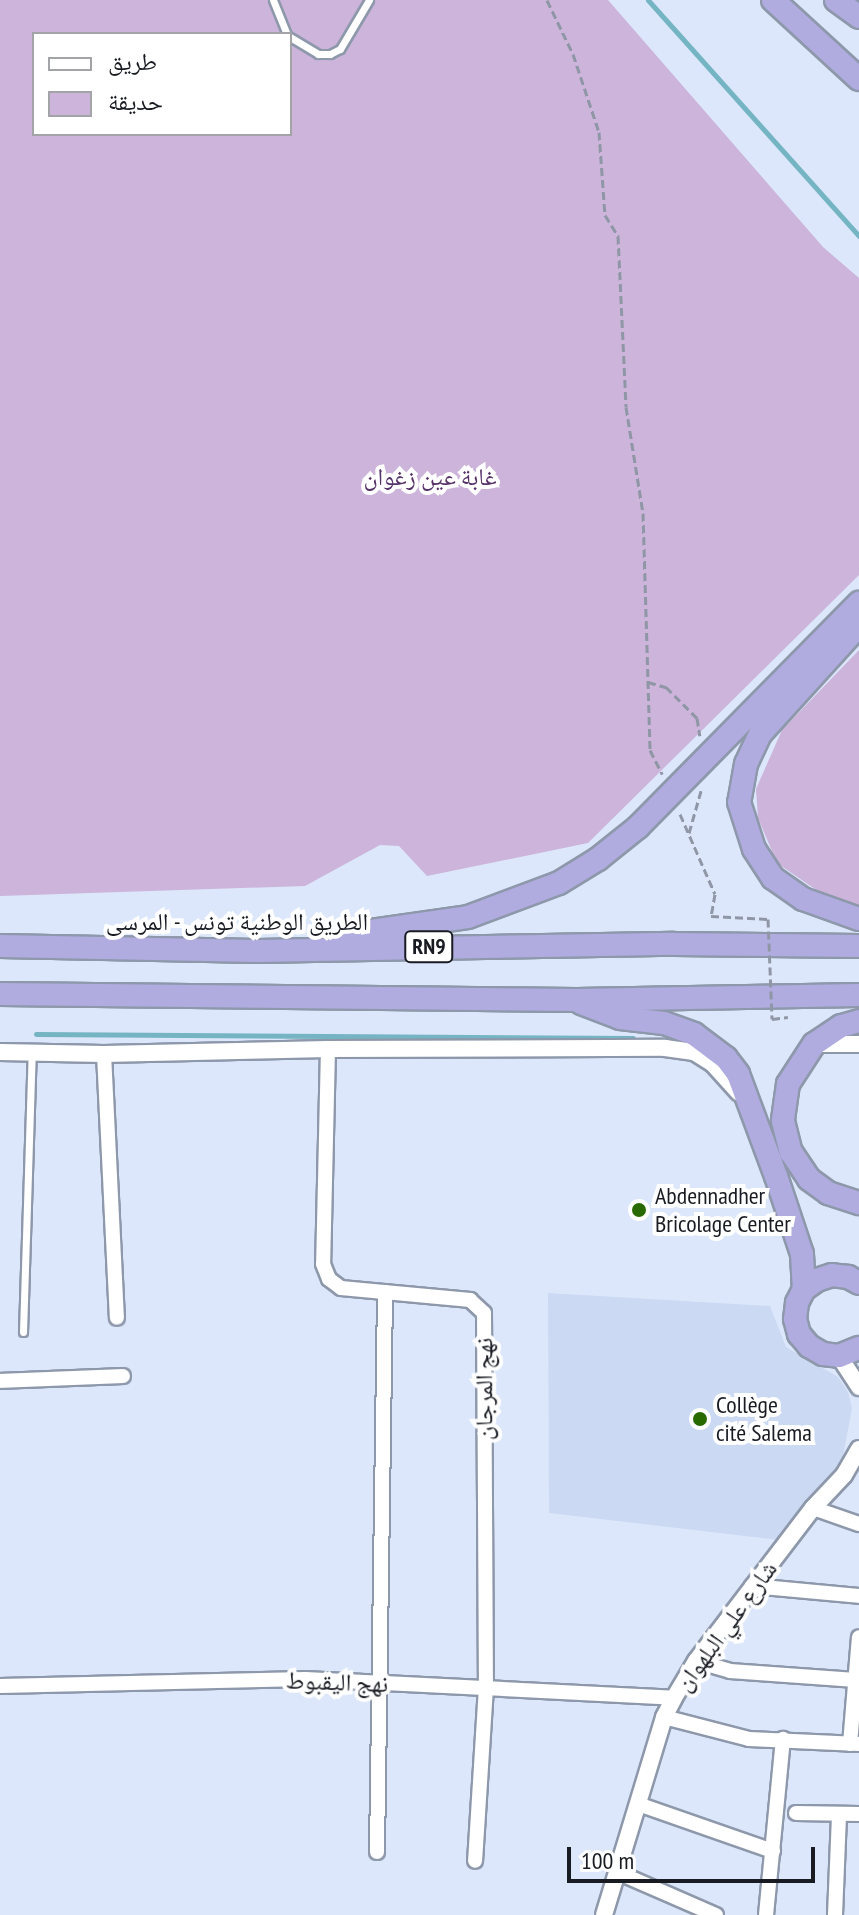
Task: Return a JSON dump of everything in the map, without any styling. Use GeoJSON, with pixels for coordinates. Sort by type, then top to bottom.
{"type":"FeatureCollection","features":[{"type":"Feature","properties":{"kind":"highway"},"geometry":{"type":"LineString","coordinates":[[773,0],[859,79]]}},
{"type":"Feature","properties":{"kind":"highway"},"geometry":{"type":"LineString","coordinates":[[836,0],[859,17]]}},
{"type":"Feature","properties":{"kind":"highway"},"geometry":{"type":"LineString","coordinates":[[257,951],[322,938],[468,917],[559,883],[598,859],[638,827],[670,791],[742,724],[859,603]]}},
{"type":"Feature","properties":{"kind":"highway"},"geometry":{"type":"LineString","coordinates":[[859,625],[760,734],[746,764],[739,802],[754,849],[773,878],[803,899],[859,919]]}},
{"type":"Feature","properties":{"kind":"highway","name":"الطريق الوطنية تونس - المرسى"},"geometry":{"type":"LineString","coordinates":[[0,946],[257,951],[674,944],[859,946]]}},
{"type":"Feature","properties":{"kind":"highway","name":"RN9"},"geometry":{"type":"LineString","coordinates":[[0,994],[577,1000],[859,995]]}},
{"type":"Feature","properties":{"kind":"highway"},"geometry":{"type":"LineString","coordinates":[[577,1000],[590,1009],[620,1018],[664,1023],[694,1034],[726,1058],[738,1074],[802,1254],[804,1289],[797,1303],[795,1319],[799,1334],[809,1346],[823,1354],[849,1352]]}},
{"type":"Feature","properties":{"kind":"highway"},"geometry":{"type":"LineString","coordinates":[[859,1021],[841,1026],[814,1044],[788,1084],[783,1134],[809,1179],[828,1193],[859,1203]]}},
{"type":"Feature","properties":{"kind":"highway"},"geometry":{"type":"LineString","coordinates":[[804,1289],[825,1277],[855,1277]]}},
{"type":"Feature","properties":{"kind":"street"},"geometry":{"type":"LineString","coordinates":[[814,1044],[859,1044]]}},
{"type":"Feature","properties":{"kind":"street"},"geometry":{"type":"LineString","coordinates":[[0,1052],[104,1054],[328,1049],[682,1049],[713,1064],[749,1107]]}},
{"type":"Feature","properties":{"kind":"street","name":"نهج المرجان"},"geometry":{"type":"LineString","coordinates":[[328,1049],[323,1264],[329,1279],[341,1288],[470,1300],[484,1313],[486,1687],[475,1861]]}},
{"type":"Feature","properties":{"kind":"street"},"geometry":{"type":"LineString","coordinates":[[104,1054],[117,1318]]}},
{"type":"Feature","properties":{"kind":"street"},"geometry":{"type":"LineString","coordinates":[[377,1852],[382,1683],[385,1292]]}},
{"type":"Feature","properties":{"kind":"street"},"geometry":{"type":"LineString","coordinates":[[849,1352],[859,1387]]}},
{"type":"Feature","properties":{"kind":"street"},"geometry":{"type":"LineString","coordinates":[[0,1381],[123,1376]]}},
{"type":"Feature","properties":{"kind":"street","name":"شارع علي البلهوان"},"geometry":{"type":"LineString","coordinates":[[604,1915],[664,1717],[674,1698],[696,1661],[813,1508],[844,1475],[859,1449]]}},
{"type":"Feature","properties":{"kind":"street"},"geometry":{"type":"LineString","coordinates":[[813,1508],[859,1524]]}},
{"type":"Feature","properties":{"kind":"street"},"geometry":{"type":"LineString","coordinates":[[752,1586],[859,1596]]}},
{"type":"Feature","properties":{"kind":"street"},"geometry":{"type":"LineString","coordinates":[[664,1717],[749,1739],[854,1744],[859,1637]]}},
{"type":"Feature","properties":{"kind":"street"},"geometry":{"type":"LineString","coordinates":[[696,1661],[730,1671],[856,1680]]}},
{"type":"Feature","properties":{"kind":"street","name":"نهج اليقبوط"},"geometry":{"type":"LineString","coordinates":[[0,1686],[305,1679],[674,1698]]}},
{"type":"Feature","properties":{"kind":"street"},"geometry":{"type":"LineString","coordinates":[[766,1915],[783,1739]]}},
{"type":"Feature","properties":{"kind":"street"},"geometry":{"type":"LineString","coordinates":[[638,1804],[773,1851]]}},
{"type":"Feature","properties":{"kind":"street"},"geometry":{"type":"LineString","coordinates":[[796,1813],[859,1814]]}},
{"type":"Feature","properties":{"kind":"street"},"geometry":{"type":"LineString","coordinates":[[835,1915],[839,1814]]}},
{"type":"Feature","properties":{"kind":"street"},"geometry":{"type":"LineString","coordinates":[[617,1872],[716,1915]]}},
{"type":"Feature","properties":{"kind":"lane"},"geometry":{"type":"LineString","coordinates":[[273,0],[288,32]]}},
{"type":"Feature","properties":{"kind":"lane"},"geometry":{"type":"LineString","coordinates":[[292,37],[318,54],[330,54],[340,49],[369,0]]}},
{"type":"Feature","properties":{"kind":"lane"},"geometry":{"type":"LineString","coordinates":[[23,1332],[32,1051]]}},
{"type":"Feature","properties":{"kind":"path"},"geometry":{"type":"LineString","coordinates":[[547,0],[573,54],[599,132],[605,215],[618,236],[626,407],[643,513],[650,750],[715,894],[711,916],[768,919],[772,1019]]}},
{"type":"Feature","properties":{"kind":"shaded area","name":"Collège cité Salema"},"geometry":{"type":"Polygon","coordinates":[[[548,1293],[770,1306],[786,1347],[838,1377],[848,1392],[852,1408],[842,1462],[780,1540],[549,1513],[548,1293]]]}},
{"type":"Feature","properties":{"kind":"green space","name":"غابة عين زغوان"},"geometry":{"type":"Polygon","coordinates":[[[0,0],[608,0],[823,247],[859,278],[859,575],[588,843],[427,876],[399,846],[380,845],[305,886],[0,896],[0,0]]]}},
{"type":"Feature","properties":{"kind":"green space"},"geometry":{"type":"Polygon","coordinates":[[[859,650],[859,906],[828,898],[777,863],[758,818],[756,789],[782,730],[859,650]]]}},
{"type":"Feature","properties":{"kind":"waterway"},"geometry":{"type":"LineString","coordinates":[[648,0],[859,236]]}},
{"type":"Feature","properties":{"kind":"waterway"},"geometry":{"type":"LineString","coordinates":[[36,1034],[633,1038]]}},
{"type":"Feature","properties":{"kind":"place","name":"Abdennadher Bricolage Center"},"geometry":{"type":"Point","coordinates":[639,1210]}},
{"type":"Feature","properties":{"kind":"place","name":"Collège cité Salema"},"geometry":{"type":"Point","coordinates":[700,1419]}}]}
